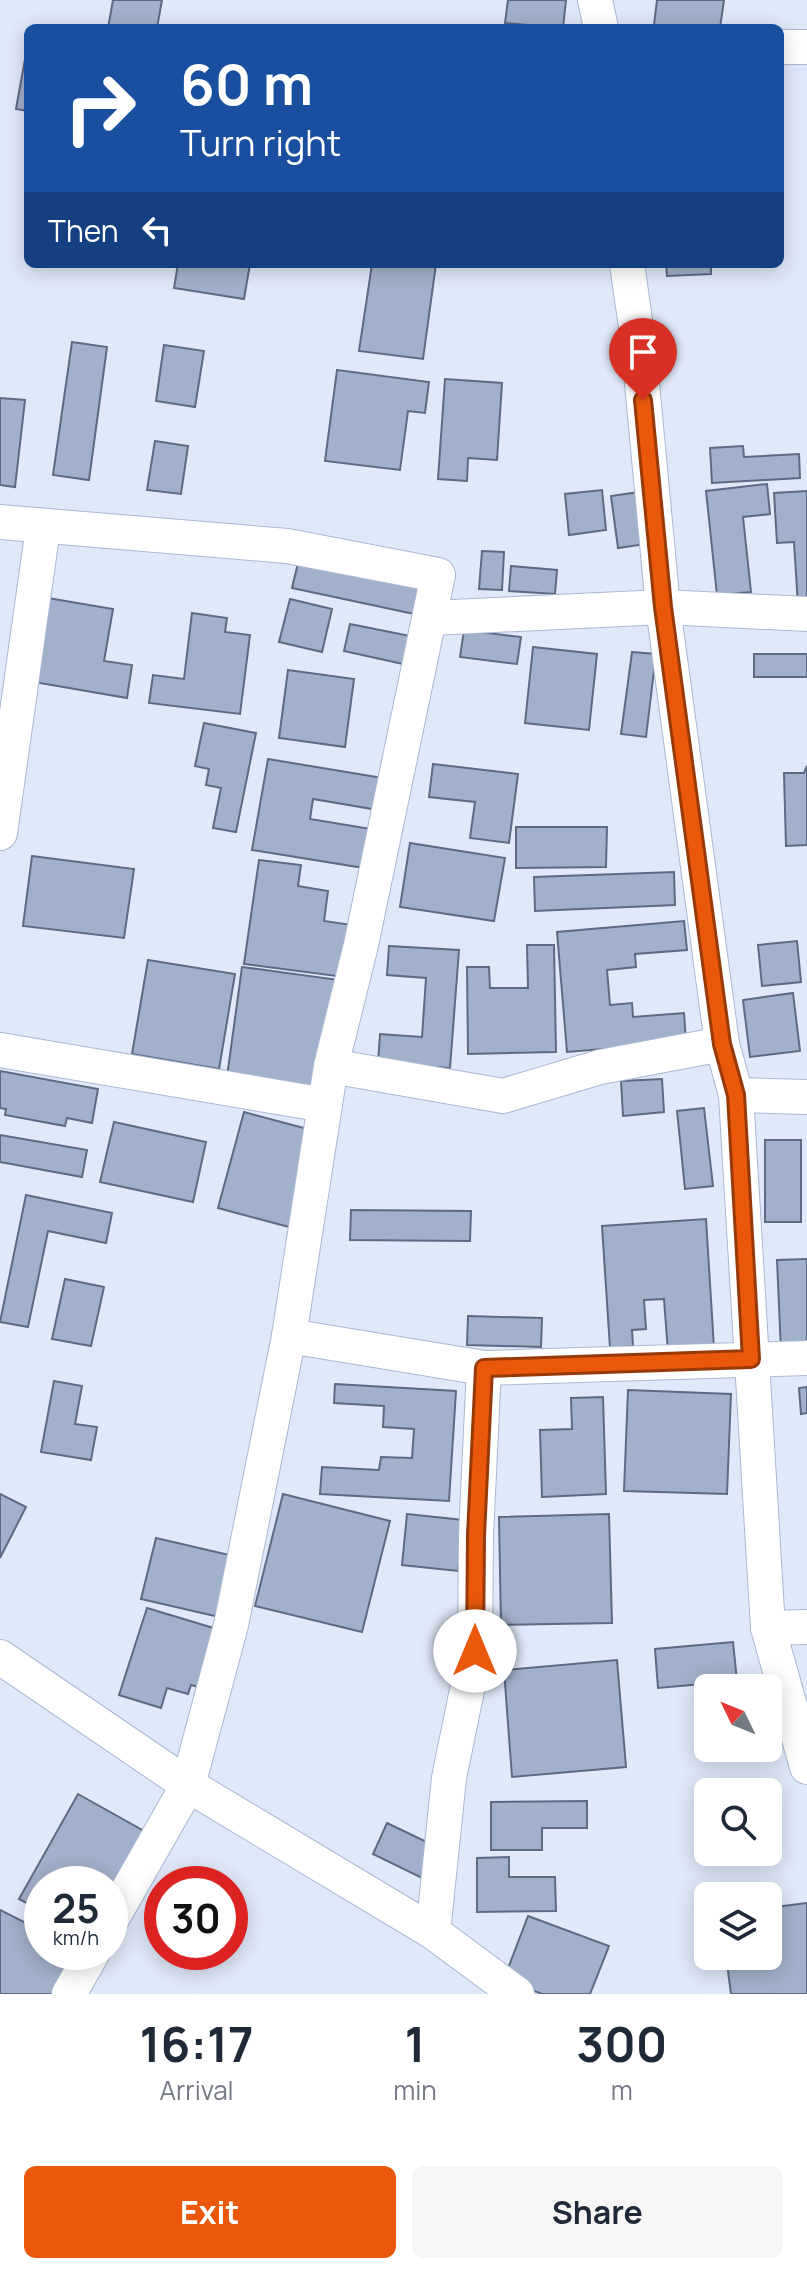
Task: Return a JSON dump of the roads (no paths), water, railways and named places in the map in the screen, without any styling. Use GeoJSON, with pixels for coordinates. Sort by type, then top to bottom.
{"type":"FeatureCollection","features":[{"type":"Feature","properties":{"kind":"street"},"geometry":{"type":"LineString","coordinates":[[595,0],[600,24]]}},
{"type":"Feature","properties":{"kind":"street"},"geometry":{"type":"LineString","coordinates":[[784,47],[807,47]]}},
{"type":"Feature","properties":{"kind":"street"},"geometry":{"type":"LineString","coordinates":[[628,268],[638,341],[663,607],[722,1044],[736,1095],[768,1628],[807,1767]]}},
{"type":"Feature","properties":{"kind":"street"},"geometry":{"type":"LineString","coordinates":[[0,522],[287,546],[438,575],[432,618],[331,1066],[289,1336],[231,1625],[188,1785],[128,1890]]}},
{"type":"Feature","properties":{"kind":"street"},"geometry":{"type":"LineString","coordinates":[[0,833],[43,528]]}},
{"type":"Feature","properties":{"kind":"street"},"geometry":{"type":"LineString","coordinates":[[432,618],[663,607],[807,614]]}},
{"type":"Feature","properties":{"kind":"street"},"geometry":{"type":"LineString","coordinates":[[331,1066],[503,1096],[600,1067],[722,1044]]}},
{"type":"Feature","properties":{"kind":"street"},"geometry":{"type":"LineString","coordinates":[[0,1050],[325,1105]]}},
{"type":"Feature","properties":{"kind":"street"},"geometry":{"type":"LineString","coordinates":[[736,1095],[807,1097]]}},
{"type":"Feature","properties":{"kind":"street"},"geometry":{"type":"LineString","coordinates":[[289,1336],[484,1368],[807,1358]]}},
{"type":"Feature","properties":{"kind":"street"},"geometry":{"type":"LineString","coordinates":[[433,1932],[449,1778],[475,1651],[476,1535],[484,1368]]}},
{"type":"Feature","properties":{"kind":"street"},"geometry":{"type":"LineString","coordinates":[[768,1628],[807,1627]]}},
{"type":"Feature","properties":{"kind":"street"},"geometry":{"type":"LineString","coordinates":[[0,1657],[188,1785],[433,1932],[517,1994]]}},
{"type":"Feature","properties":{"kind":"street"},"geometry":{"type":"LineString","coordinates":[[69,1994],[83,1970]]}}]}
